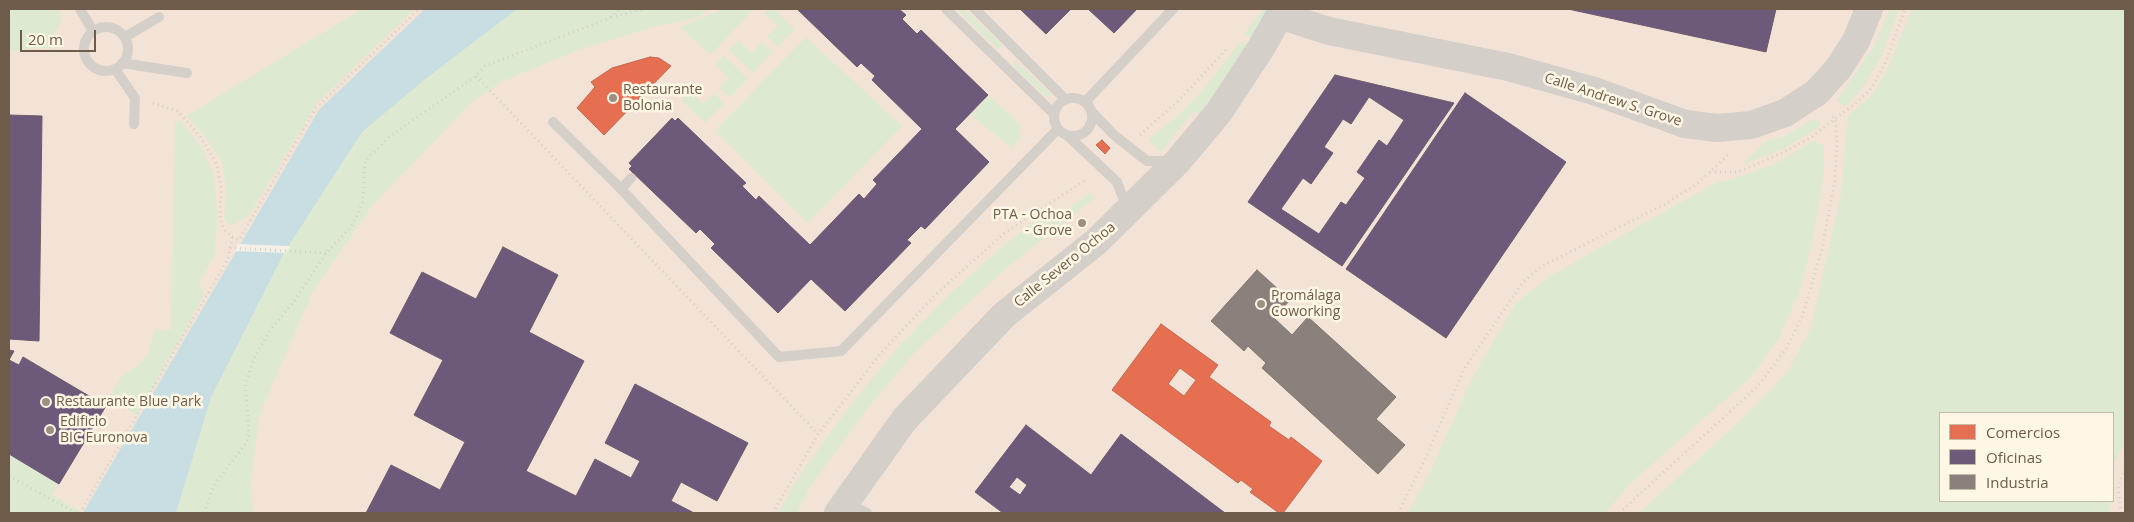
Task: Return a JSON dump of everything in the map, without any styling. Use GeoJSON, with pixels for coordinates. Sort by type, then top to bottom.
{"type":"FeatureCollection","features":[{"type":"Feature","properties":{"kind":"street","name":"Calle Andrew S. Grove"},"geometry":{"type":"LineString","coordinates":[[1281,12],[1329,31],[1527,72],[1594,90],[1685,124],[1717,128],[1752,124],[1785,114],[1816,93],[1838,69],[1856,41],[1869,9]]}},
{"type":"Feature","properties":{"kind":"street","name":"Calle Severo Ochoa"},"geometry":{"type":"LineString","coordinates":[[850,510],[904,420],[1004,315],[1096,242],[1178,162],[1219,112],[1261,48],[1281,12]]}},
{"type":"Feature","properties":{"kind":"lane"},"geometry":{"type":"LineString","coordinates":[[80,9],[92,31]]}},
{"type":"Feature","properties":{"kind":"lane"},"geometry":{"type":"LineString","coordinates":[[946,9],[1054,114]]}},
{"type":"Feature","properties":{"kind":"lane"},"geometry":{"type":"LineString","coordinates":[[975,9],[1065,99]]}},
{"type":"Feature","properties":{"kind":"lane"},"geometry":{"type":"LineString","coordinates":[[1085,102],[1173,9]]}},
{"type":"Feature","properties":{"kind":"lane"},"geometry":{"type":"LineString","coordinates":[[125,38],[159,17]]}},
{"type":"Feature","properties":{"kind":"lane"},"geometry":{"type":"LineString","coordinates":[[119,66],[127,56],[128,47],[125,38],[119,31],[110,27],[92,31],[84,44],[86,58],[98,69],[107,71],[119,66],[187,73]]}},
{"type":"Feature","properties":{"kind":"lane"},"geometry":{"type":"LineString","coordinates":[[119,66],[135,98],[134,124]]}},
{"type":"Feature","properties":{"kind":"lane"},"geometry":{"type":"LineString","coordinates":[[1128,211],[1117,182],[1056,126],[1054,114],[1060,102],[1065,99],[1076,98],[1085,102],[1090,111],[1127,146],[1147,161],[1178,162]]}},
{"type":"Feature","properties":{"kind":"lane"},"geometry":{"type":"LineString","coordinates":[[1063,132],[1078,136],[1086,131],[1091,124],[1090,111]]}},
{"type":"Feature","properties":{"kind":"lane"},"geometry":{"type":"LineString","coordinates":[[553,122],[621,189],[779,357],[841,351],[1063,132]]}},
{"type":"Feature","properties":{"kind":"lane"},"geometry":{"type":"LineString","coordinates":[[621,189],[631,178]]}},
{"type":"Feature","properties":{"kind":"path"},"geometry":{"type":"LineString","coordinates":[[135,98],[178,111],[201,138],[217,164],[221,190],[220,219],[224,230],[239,240],[316,108],[419,9]]}},
{"type":"Feature","properties":{"kind":"path"},"geometry":{"type":"LineString","coordinates":[[610,18],[619,9]]}},
{"type":"Feature","properties":{"kind":"path"},"geometry":{"type":"LineString","coordinates":[[204,513],[214,486],[246,443],[249,434],[245,384],[254,356],[271,329],[293,303],[326,253],[352,226],[363,201],[365,161],[389,137],[476,76],[484,66],[610,18],[644,9]]}},
{"type":"Feature","properties":{"kind":"path"},"geometry":{"type":"LineString","coordinates":[[1127,146],[1179,100],[1228,48]]}},
{"type":"Feature","properties":{"kind":"path"},"geometry":{"type":"LineString","coordinates":[[476,76],[818,434]]}},
{"type":"Feature","properties":{"kind":"path"},"geometry":{"type":"LineString","coordinates":[[1619,513],[1758,386],[1786,350],[1795,332],[1803,314],[1822,249],[1834,180],[1837,143],[1835,118],[1816,93]]}},
{"type":"Feature","properties":{"kind":"path"},"geometry":{"type":"LineString","coordinates":[[1398,513],[1426,457],[1464,369],[1523,282],[1542,266],[1665,204],[1696,184],[1732,151],[1735,126]]}},
{"type":"Feature","properties":{"kind":"path"},"geometry":{"type":"LineString","coordinates":[[773,513],[818,434],[881,353],[935,295],[1006,232],[1103,168]]}},
{"type":"Feature","properties":{"kind":"path"},"geometry":{"type":"LineString","coordinates":[[80,513],[228,259],[232,237]]}},
{"type":"Feature","properties":{"kind":"path"},"geometry":{"type":"LineString","coordinates":[[231,248],[326,253]]}},
{"type":"Feature","properties":{"kind":"path"},"geometry":{"type":"LineString","coordinates":[[2120,513],[2118,486],[2125,470]]}},
{"type":"Feature","properties":{"kind":"path"},"geometry":{"type":"LineString","coordinates":[[9,476],[76,513]]}},
{"type":"Feature","properties":{"kind":"shaded area"},"geometry":{"type":"Polygon","coordinates":[[[9,9],[2125,9],[2125,513],[9,513],[9,9]]]}},
{"type":"Feature","properties":{"kind":"shaded area"},"geometry":{"type":"Polygon","coordinates":[[[425,9],[517,9],[424,80],[362,132],[284,253],[211,397],[176,513],[83,513],[319,110],[425,9]]]}},
{"type":"Feature","properties":{"kind":"green space"},"geometry":{"type":"Polygon","coordinates":[[[9,9],[57,9],[62,16],[59,27],[52,38],[57,41],[57,49],[41,48],[9,51],[9,9]]]}},
{"type":"Feature","properties":{"kind":"green space"},"geometry":{"type":"Polygon","coordinates":[[[362,9],[414,9],[317,103],[248,217],[229,226],[224,218],[226,189],[222,162],[203,134],[186,116],[362,9]]]}},
{"type":"Feature","properties":{"kind":"green space"},"geometry":{"type":"Polygon","coordinates":[[[425,9],[710,9],[696,18],[657,26],[578,50],[499,83],[471,103],[371,207],[312,293],[259,416],[251,484],[253,513],[83,513],[319,110],[425,9]]]}},
{"type":"Feature","properties":{"kind":"green space"},"geometry":{"type":"Polygon","coordinates":[[[723,9],[754,9],[710,55],[680,27],[723,9]]]}},
{"type":"Feature","properties":{"kind":"green space"},"geometry":{"type":"Polygon","coordinates":[[[769,9],[773,9],[795,29],[778,47],[767,37],[778,26],[764,13],[769,9]]]}},
{"type":"Feature","properties":{"kind":"green space"},"geometry":{"type":"Polygon","coordinates":[[[956,9],[964,9],[1001,44],[1001,48],[997,48],[956,9]]]}},
{"type":"Feature","properties":{"kind":"green space"},"geometry":{"type":"Polygon","coordinates":[[[1263,9],[1269,9],[1252,38],[1244,34],[1263,9]]]}},
{"type":"Feature","properties":{"kind":"green space"},"geometry":{"type":"Polygon","coordinates":[[[1890,9],[1899,9],[1882,55],[1863,87],[1845,107],[1837,100],[1873,47],[1890,9]]]}},
{"type":"Feature","properties":{"kind":"green space"},"geometry":{"type":"Polygon","coordinates":[[[1912,9],[2125,9],[2125,441],[2114,464],[2114,412],[1939,412],[1939,502],[2109,502],[2110,513],[1639,513],[1755,407],[1788,371],[1811,327],[1841,194],[1848,116],[1872,95],[1888,68],[1912,9]]]}},
{"type":"Feature","properties":{"kind":"green space"},"geometry":{"type":"Polygon","coordinates":[[[806,37],[902,126],[808,223],[715,131],[806,37]]]}},
{"type":"Feature","properties":{"kind":"green space"},"geometry":{"type":"Polygon","coordinates":[[[739,40],[752,53],[762,42],[773,52],[753,73],[729,50],[739,40]]]}},
{"type":"Feature","properties":{"kind":"green space"},"geometry":{"type":"Polygon","coordinates":[[[1241,41],[1247,45],[1200,114],[1194,111],[1161,152],[1148,139],[1175,118],[1202,91],[1241,41]]]}},
{"type":"Feature","properties":{"kind":"green space"},"geometry":{"type":"Polygon","coordinates":[[[724,56],[748,79],[730,97],[719,88],[729,78],[715,65],[724,56]]]}},
{"type":"Feature","properties":{"kind":"green space"},"geometry":{"type":"Polygon","coordinates":[[[1015,61],[1051,94],[1050,96],[1045,96],[1014,67],[1013,63],[1015,61]]]}},
{"type":"Feature","properties":{"kind":"green space"},"geometry":{"type":"Polygon","coordinates":[[[690,91],[703,104],[714,93],[724,104],[705,123],[681,100],[690,91]]]}},
{"type":"Feature","properties":{"kind":"green space"},"geometry":{"type":"Polygon","coordinates":[[[988,96],[1012,116],[1021,127],[1020,138],[1012,148],[971,115],[988,96]]]}},
{"type":"Feature","properties":{"kind":"green space"},"geometry":{"type":"Polygon","coordinates":[[[1815,118],[1821,124],[1813,131],[1783,149],[1741,165],[1766,141],[1785,136],[1815,118]]]}},
{"type":"Feature","properties":{"kind":"green space"},"geometry":{"type":"Polygon","coordinates":[[[180,120],[201,146],[214,174],[217,210],[215,254],[199,283],[204,295],[137,415],[109,399],[121,376],[137,367],[148,354],[155,330],[171,330],[175,124],[180,120]]]}},
{"type":"Feature","properties":{"kind":"green space"},"geometry":{"type":"Polygon","coordinates":[[[1814,141],[1824,146],[1824,174],[1813,238],[1801,288],[1779,338],[1751,377],[1630,484],[1605,513],[1408,513],[1433,466],[1471,380],[1516,303],[1550,276],[1717,182],[1730,180],[1772,165],[1814,141]]]}},
{"type":"Feature","properties":{"kind":"green space"},"geometry":{"type":"Polygon","coordinates":[[[1090,193],[1095,198],[1009,266],[914,353],[868,408],[810,487],[797,513],[778,513],[796,481],[855,399],[903,342],[956,288],[1007,243],[1043,215],[1048,223],[1090,193]]]}},
{"type":"Feature","properties":{"kind":"green space"},"geometry":{"type":"Polygon","coordinates":[[[9,454],[59,483],[52,495],[83,513],[9,513],[9,454]]]}},
{"type":"Feature","properties":{"kind":"pier"},"geometry":{"type":"Polygon","coordinates":[[[238,244],[291,246],[286,253],[234,251],[238,244]]]}},
{"type":"Feature","properties":{"kind":"building: Comercios","name":"Restaurante Bolonia"},"geometry":{"type":"Polygon","coordinates":[[[650,57],[659,58],[671,66],[604,135],[577,108],[595,87],[591,82],[612,68],[650,57]]]}},
{"type":"Feature","properties":{"kind":"building: Comercios"},"geometry":{"type":"Polygon","coordinates":[[[1102,140],[1110,148],[1105,154],[1096,145],[1102,140]]]}},
{"type":"Feature","properties":{"kind":"building: Comercios"},"geometry":{"type":"Polygon","coordinates":[[[1161,324],[1218,365],[1209,377],[1271,422],[1269,426],[1289,440],[1291,437],[1322,461],[1283,513],[1279,513],[1250,492],[1253,489],[1241,480],[1238,483],[1112,390],[1161,324]],[[1180,368],[1168,384],[1184,396],[1196,380],[1180,368]]]}},
{"type":"Feature","properties":{"kind":"building: Oficinas"},"geometry":{"type":"Polygon","coordinates":[[[797,9],[899,9],[906,15],[902,19],[917,34],[921,30],[988,95],[955,129],[989,162],[925,229],[921,226],[907,240],[911,243],[845,311],[811,279],[778,313],[711,248],[715,244],[700,229],[696,233],[629,169],[632,166],[629,163],[672,118],[675,121],[678,118],[746,183],[742,186],[756,200],[759,196],[810,245],[859,194],[864,199],[877,184],[873,180],[922,129],[872,80],[875,76],[861,63],[857,67],[797,9]]]}},
{"type":"Feature","properties":{"kind":"building: Oficinas"},"geometry":{"type":"Polygon","coordinates":[[[1020,9],[1071,9],[1046,34],[1020,9]]]}},
{"type":"Feature","properties":{"kind":"building: Oficinas"},"geometry":{"type":"Polygon","coordinates":[[[1088,9],[1137,9],[1114,33],[1088,9]]]}},
{"type":"Feature","properties":{"kind":"building: Oficinas"},"geometry":{"type":"Polygon","coordinates":[[[1568,9],[1776,9],[1766,52],[1568,9]]]}},
{"type":"Feature","properties":{"kind":"building: Oficinas"},"geometry":{"type":"Polygon","coordinates":[[[1335,75],[1454,103],[1342,266],[1248,202],[1335,75]],[[1369,97],[1351,124],[1343,119],[1324,147],[1333,153],[1311,184],[1303,178],[1281,209],[1319,234],[1341,202],[1346,205],[1365,178],[1357,172],[1379,140],[1387,146],[1404,120],[1369,97]]]}},
{"type":"Feature","properties":{"kind":"building: Oficinas"},"geometry":{"type":"Polygon","coordinates":[[[1465,93],[1566,162],[1446,338],[1346,269],[1465,93]]]}},
{"type":"Feature","properties":{"kind":"building: Oficinas"},"geometry":{"type":"Polygon","coordinates":[[[9,115],[42,116],[39,341],[9,339],[9,115]]]}},
{"type":"Feature","properties":{"kind":"building: Oficinas"},"geometry":{"type":"Polygon","coordinates":[[[503,247],[558,275],[529,332],[584,361],[526,471],[576,496],[595,459],[631,478],[640,461],[605,443],[635,384],[748,443],[717,501],[681,482],[671,501],[694,513],[366,513],[391,465],[440,490],[465,442],[414,415],[443,360],[390,333],[422,272],[476,299],[503,247]]]}},
{"type":"Feature","properties":{"kind":"building: Oficinas"},"geometry":{"type":"Polygon","coordinates":[[[9,350],[14,351],[9,360],[9,350]]]}},
{"type":"Feature","properties":{"kind":"building: Oficinas","name":"Edificio BIC Euronova"},"geometry":{"type":"Polygon","coordinates":[[[23,357],[106,406],[59,484],[9,454],[9,360],[19,365],[23,357]]]}},
{"type":"Feature","properties":{"kind":"building: Oficinas"},"geometry":{"type":"Polygon","coordinates":[[[1026,425],[1091,475],[1121,434],[1225,513],[1003,513],[975,492],[1026,425]],[[1017,477],[1009,487],[1020,495],[1027,485],[1017,477]]]}},
{"type":"Feature","properties":{"kind":"building: Industria"},"geometry":{"type":"Polygon","coordinates":[[[1257,270],[1290,300],[1274,318],[1292,335],[1308,317],[1396,397],[1376,419],[1405,445],[1378,474],[1262,368],[1266,363],[1248,346],[1244,351],[1211,321],[1257,270]]]}},
{"type":"Feature","properties":{"kind":"place","name":"Restaurante Bolonia"},"geometry":{"type":"Point","coordinates":[613,98]}},
{"type":"Feature","properties":{"kind":"place","name":"PTA - Ochoa - Grove"},"geometry":{"type":"Point","coordinates":[1082,223]}},
{"type":"Feature","properties":{"kind":"place","name":"Promálaga Coworking"},"geometry":{"type":"Point","coordinates":[1261,304]}},
{"type":"Feature","properties":{"kind":"place","name":"Restaurante Blue Park"},"geometry":{"type":"Point","coordinates":[46,402]}},
{"type":"Feature","properties":{"kind":"place","name":"Edificio BIC Euronova"},"geometry":{"type":"Point","coordinates":[50,430]}}]}
